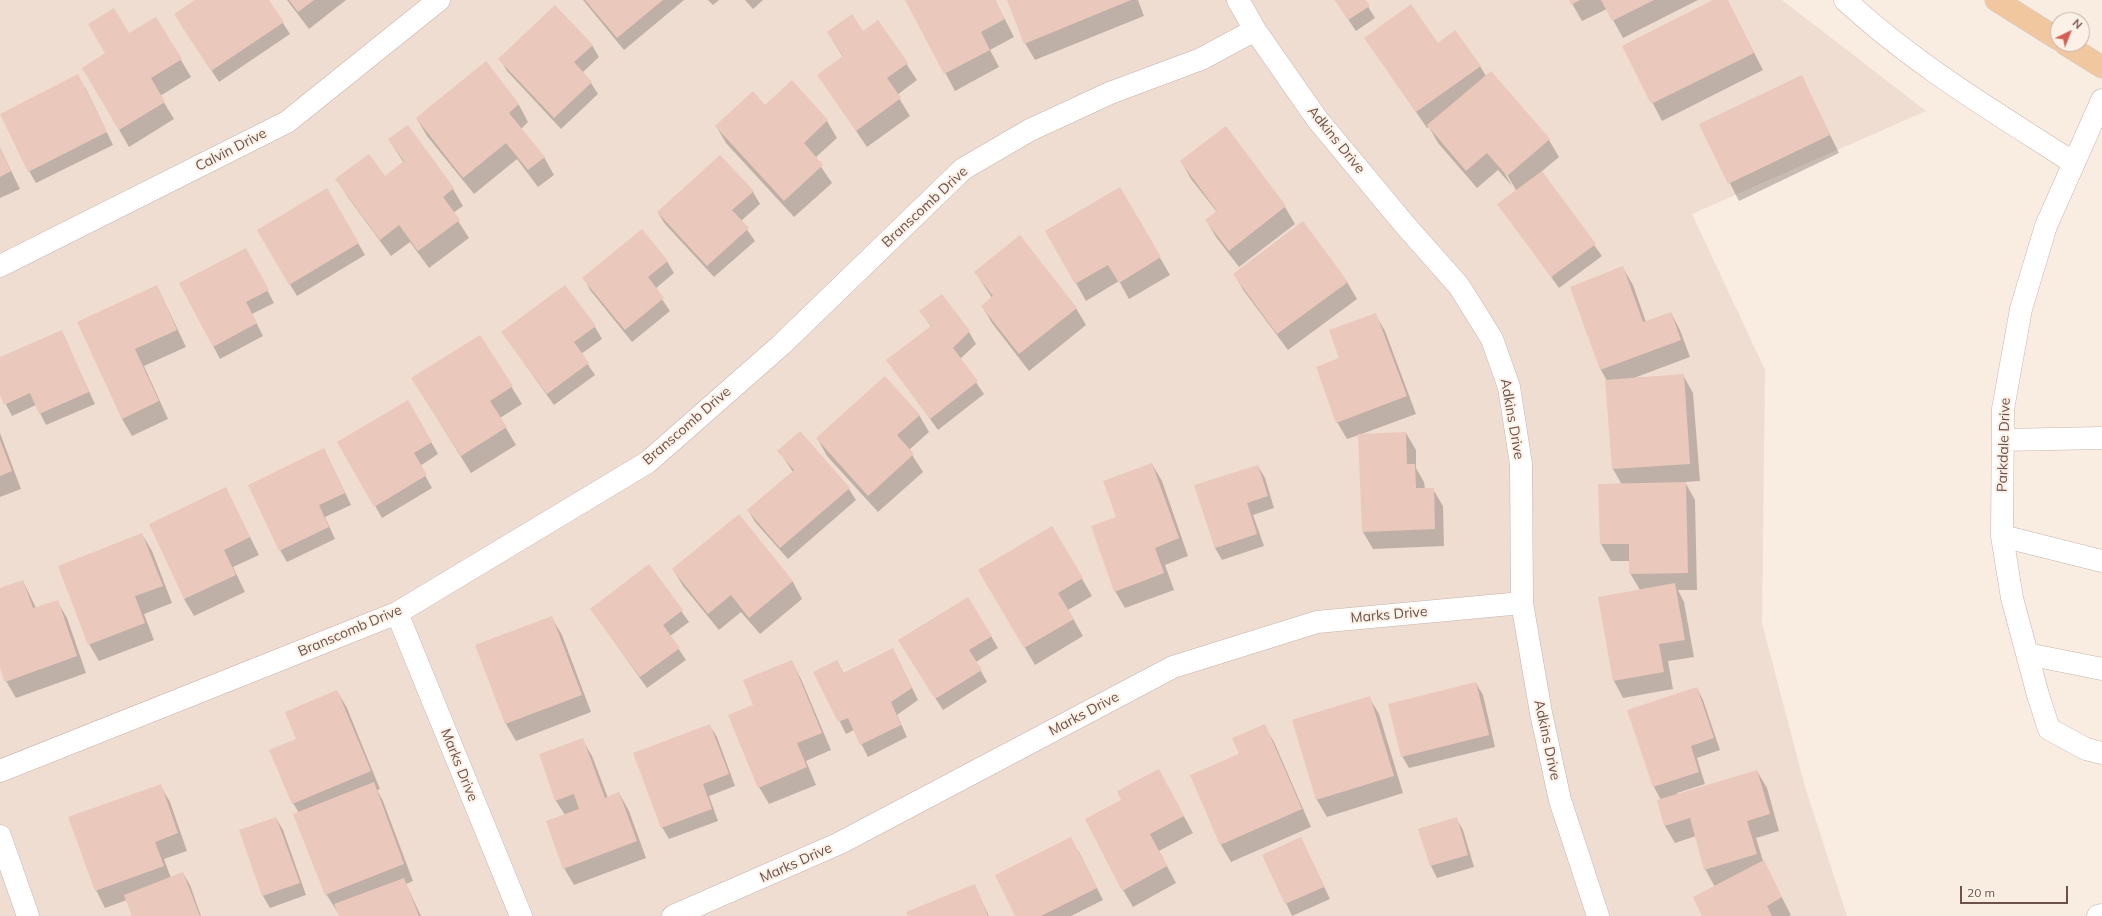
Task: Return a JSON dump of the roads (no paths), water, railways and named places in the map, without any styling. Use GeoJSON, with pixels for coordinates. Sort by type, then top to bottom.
{"type":"FeatureCollection","features":[{"type":"Feature","properties":{"kind":"main road"},"geometry":{"type":"LineString","coordinates":[[1996,0],[2050,34]]}},
{"type":"Feature","properties":{"kind":"main road"},"geometry":{"type":"LineString","coordinates":[[2078,52],[2102,67]]}},
{"type":"Feature","properties":{"kind":"street","name":"Calvin Drive"},"geometry":{"type":"LineString","coordinates":[[0,266],[287,122],[439,0]]}},
{"type":"Feature","properties":{"kind":"street","name":"Adkins Drive"},"geometry":{"type":"LineString","coordinates":[[1238,0],[1255,30],[1317,119],[1405,225],[1460,286],[1492,339],[1509,387],[1521,464],[1522,603],[1541,713],[1560,800],[1598,916]]}},
{"type":"Feature","properties":{"kind":"street"},"geometry":{"type":"LineString","coordinates":[[1845,0],[1868,21],[1940,77],[2074,163]]}},
{"type":"Feature","properties":{"kind":"street","name":"Branscomb Drive"},"geometry":{"type":"LineString","coordinates":[[0,771],[397,613],[648,462],[781,345],[963,169],[1030,130],[1110,93],[1201,59],[1255,30]]}},
{"type":"Feature","properties":{"kind":"street","name":"Parkdale Drive"},"geometry":{"type":"LineString","coordinates":[[2102,100],[2046,226],[2021,309],[2003,409],[2002,536],[2012,598],[2049,729],[2086,748],[2102,753]]}},
{"type":"Feature","properties":{"kind":"street"},"geometry":{"type":"LineString","coordinates":[[2003,440],[2102,438]]}},
{"type":"Feature","properties":{"kind":"street"},"geometry":{"type":"LineString","coordinates":[[2002,536],[2102,561]]}},
{"type":"Feature","properties":{"kind":"street","name":"Marks Drive"},"geometry":{"type":"LineString","coordinates":[[673,916],[840,843],[1173,667],[1317,622],[1522,603]]}},
{"type":"Feature","properties":{"kind":"street","name":"Marks Drive"},"geometry":{"type":"LineString","coordinates":[[397,613],[521,916]]}},
{"type":"Feature","properties":{"kind":"street"},"geometry":{"type":"LineString","coordinates":[[2027,654],[2102,669]]}},
{"type":"Feature","properties":{"kind":"street"},"geometry":{"type":"LineString","coordinates":[[0,836],[28,916]]}},
{"type":"Feature","properties":{"kind":"street"},"geometry":{"type":"LineString","coordinates":[[2098,916],[2102,915]]}}]}
